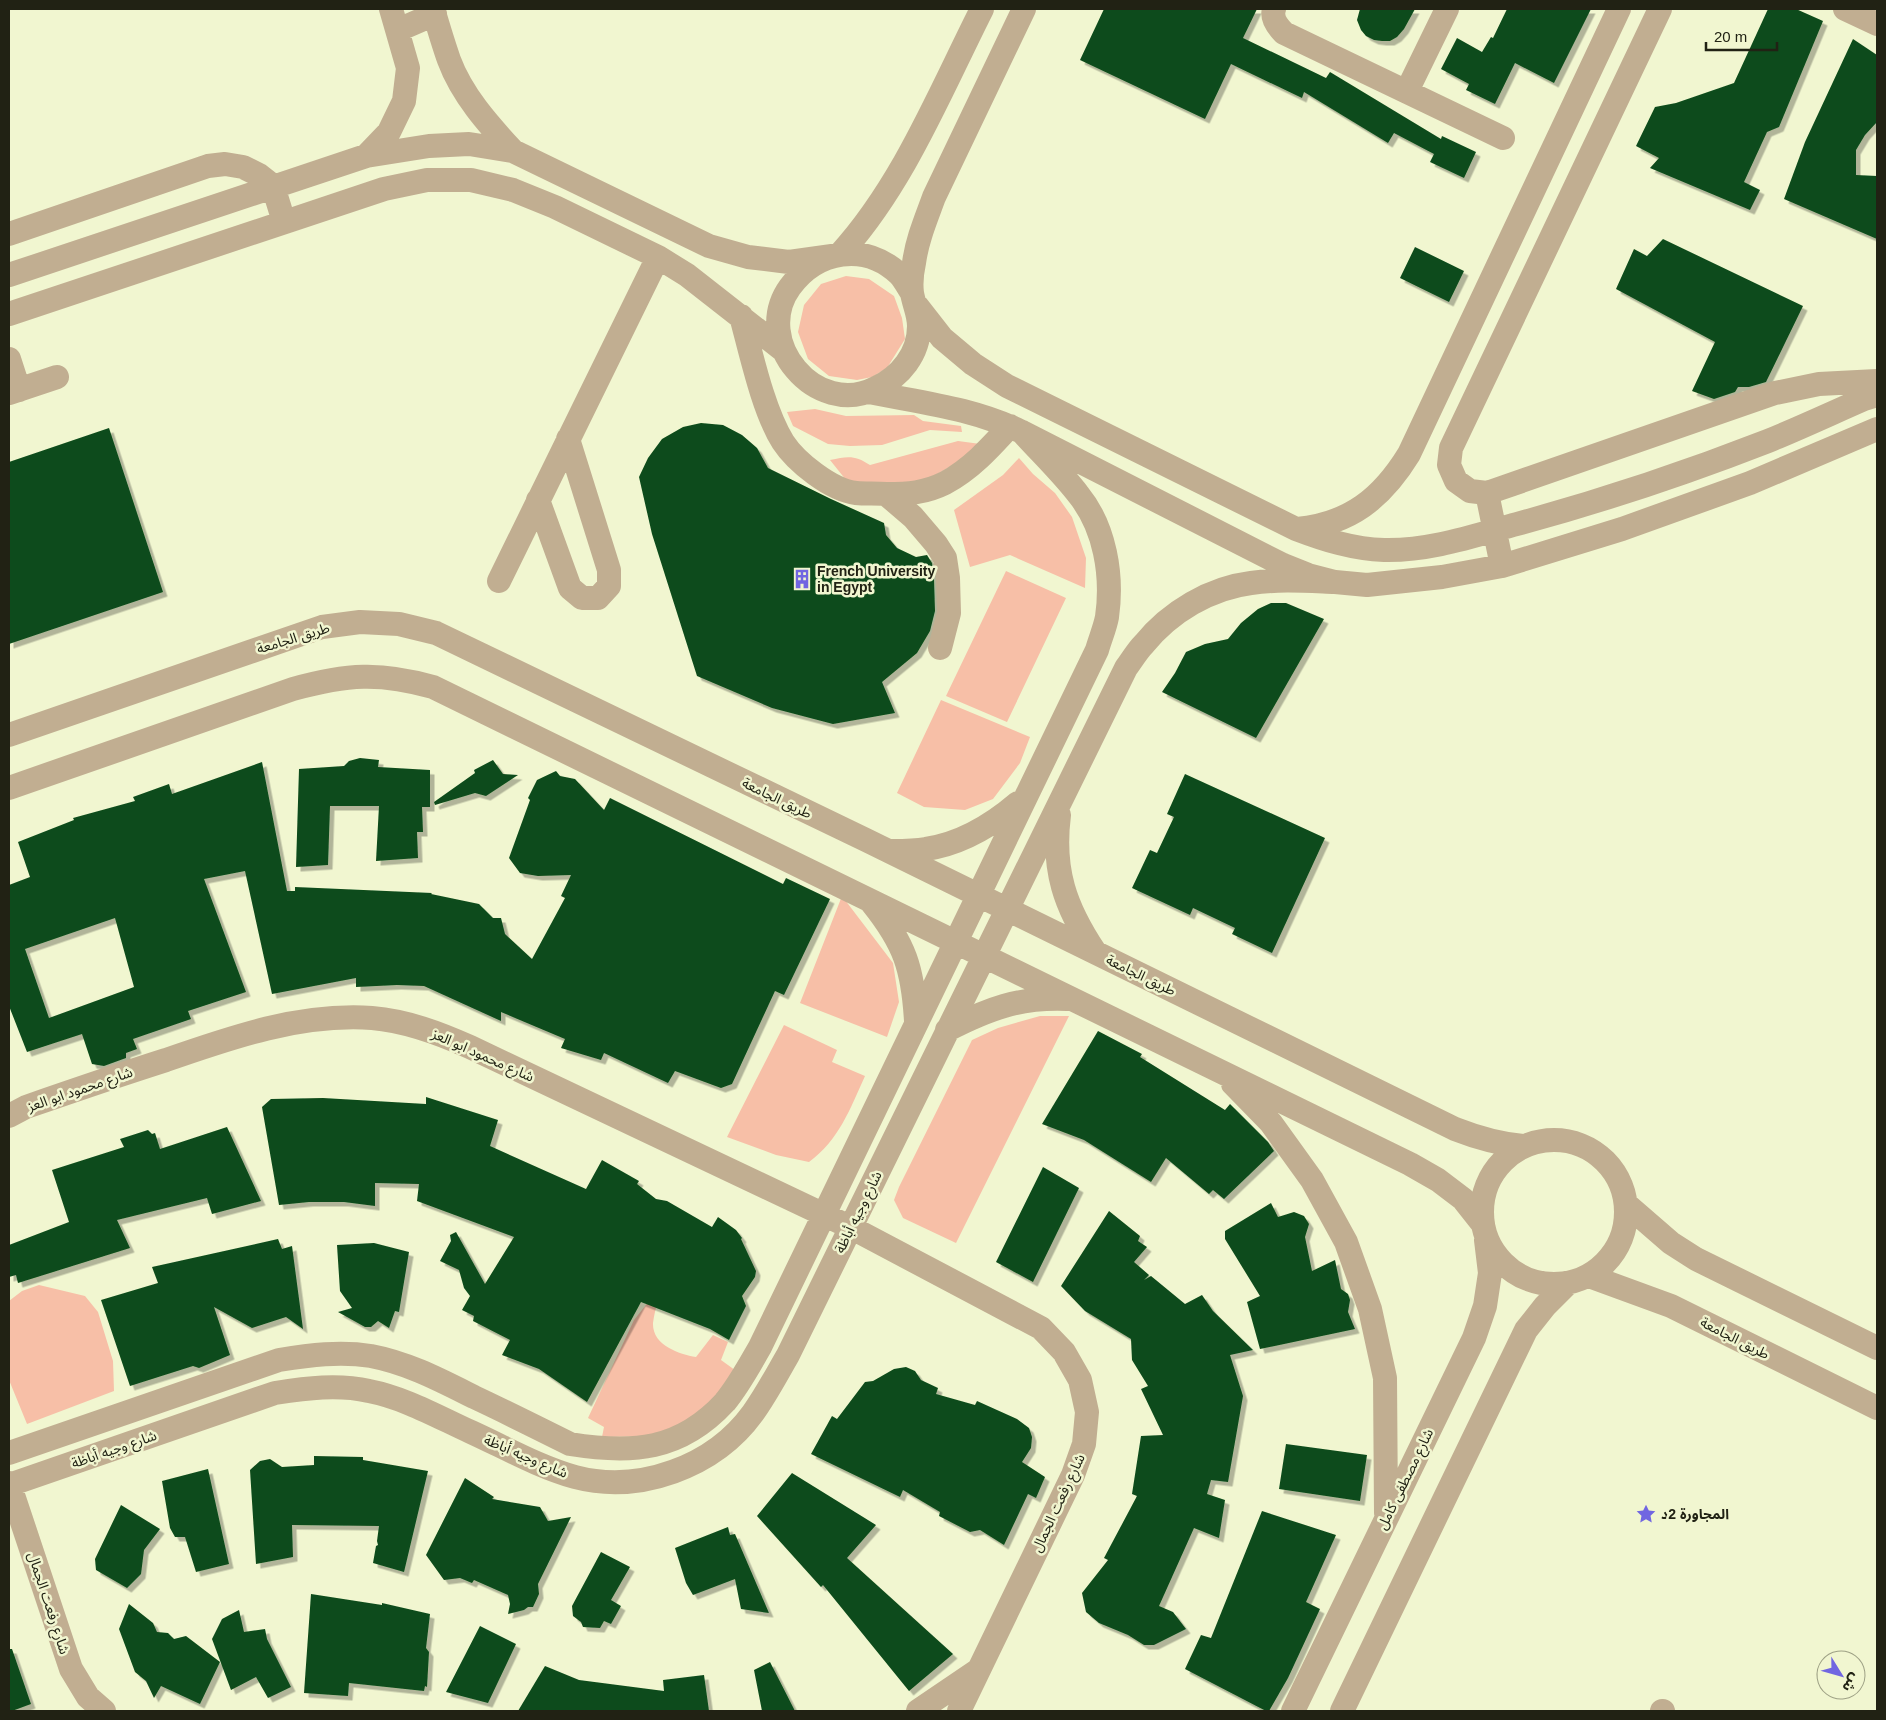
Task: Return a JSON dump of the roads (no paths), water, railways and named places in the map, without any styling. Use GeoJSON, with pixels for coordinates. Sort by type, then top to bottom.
{"type":"FeatureCollection","features":[{"type":"Feature","properties":{"kind":"street"},"geometry":{"type":"LineString","coordinates":[[982,9],[897,177],[880,206],[860,233],[836,255],[813,264],[798,276],[786,292],[780,311],[779,331],[783,350],[790,363],[800,375],[825,391],[854,395],[869,392],[889,382],[905,367],[915,348],[920,327],[915,299],[914,263],[922,230],[934,198],[1017,11]]}},
{"type":"Feature","properties":{"kind":"street"},"geometry":{"type":"LineString","coordinates":[[1274,9],[1273,13],[1277,26],[1284,33],[1407,90],[1503,138]]}},
{"type":"Feature","properties":{"kind":"street"},"geometry":{"type":"LineString","coordinates":[[1407,90],[1447,9]]}},
{"type":"Feature","properties":{"kind":"street"},"geometry":{"type":"LineString","coordinates":[[1296,529],[1317,527],[1340,519],[1361,508],[1380,493],[1396,475],[1409,454],[1619,9]]}},
{"type":"Feature","properties":{"kind":"street"},"geometry":{"type":"LineString","coordinates":[[1660,9],[1450,448],[1449,465],[1456,481],[1470,491],[1487,492],[1775,392],[1819,384],[1877,381]]}},
{"type":"Feature","properties":{"kind":"street"},"geometry":{"type":"LineString","coordinates":[[1845,9],[1877,24]]}},
{"type":"Feature","properties":{"kind":"street"},"geometry":{"type":"LineString","coordinates":[[366,156],[390,132],[404,101],[408,68],[395,19],[434,12],[449,62],[466,94],[488,124],[513,151]]}},
{"type":"Feature","properties":{"kind":"street"},"geometry":{"type":"LineString","coordinates":[[9,275],[366,156],[428,146],[469,144],[513,151],[709,246],[748,257],[788,262],[836,255],[862,255],[882,262],[900,275],[942,338],[973,364],[1007,386],[1296,529],[1339,543],[1384,550],[1414,549],[1444,544],[1571,510],[1671,477],[1768,440],[1864,398],[1877,395]]}},
{"type":"Feature","properties":{"kind":"street"},"geometry":{"type":"LineString","coordinates":[[9,234],[208,166],[225,164],[243,167],[259,174],[273,186],[284,222]]}},
{"type":"Feature","properties":{"kind":"street"},"geometry":{"type":"LineString","coordinates":[[9,314],[384,189],[427,180],[471,180],[513,190],[555,207],[658,257],[687,275],[783,350]]}},
{"type":"Feature","properties":{"kind":"street"},"geometry":{"type":"LineString","coordinates":[[499,581],[658,257]]}},
{"type":"Feature","properties":{"kind":"street"},"geometry":{"type":"LineString","coordinates":[[740,316],[763,391],[783,442],[802,464],[826,482],[854,493],[914,494],[944,483],[972,466],[1016,429]]}},
{"type":"Feature","properties":{"kind":"street"},"geometry":{"type":"LineString","coordinates":[[9,359],[14,392],[57,377]]}},
{"type":"Feature","properties":{"kind":"street"},"geometry":{"type":"LineString","coordinates":[[869,392],[990,417],[1283,565],[1308,575],[1334,582],[1367,585],[1400,583],[1502,566],[1622,530],[1741,486],[1877,429]]}},
{"type":"Feature","properties":{"kind":"street","name":"شارع وجيه أباظة"},"geometry":{"type":"LineString","coordinates":[[9,1453],[279,1360],[309,1355],[339,1353],[369,1356],[399,1363],[427,1374],[570,1444],[618,1450],[642,1448],[665,1442],[687,1433],[724,1402],[739,1383],[760,1347],[1097,650],[1106,618],[1109,586],[1106,554],[1096,523],[1079,495],[1016,429]]}},
{"type":"Feature","properties":{"kind":"street"},"geometry":{"type":"LineString","coordinates":[[538,500],[570,588],[582,598],[598,598],[609,586],[609,570],[568,439]]}},
{"type":"Feature","properties":{"kind":"street"},"geometry":{"type":"LineString","coordinates":[[1487,492],[1502,566]]}},
{"type":"Feature","properties":{"kind":"street"},"geometry":{"type":"LineString","coordinates":[[886,494],[913,517],[936,544],[945,558],[948,578],[949,613],[940,648]]}},
{"type":"Feature","properties":{"kind":"street","name":"شارع وجيه أباظة"},"geometry":{"type":"LineString","coordinates":[[9,1485],[275,1393],[307,1388],[338,1387],[369,1391],[399,1400],[545,1466],[575,1477],[603,1481],[631,1481],[659,1476],[686,1466],[711,1453],[734,1435],[752,1414],[788,1355],[1126,668],[1144,643],[1166,621],[1191,604],[1219,591],[1249,583],[1280,580],[1334,582]]}},
{"type":"Feature","properties":{"kind":"street","name":"طريق الجامعة"},"geometry":{"type":"LineString","coordinates":[[9,735],[322,627],[360,622],[399,624],[436,633],[888,851],[1454,1129],[1500,1144],[1523,1146]]}},
{"type":"Feature","properties":{"kind":"street"},"geometry":{"type":"LineString","coordinates":[[9,788],[294,689],[325,680],[343,677],[380,676],[433,687],[1410,1164],[1438,1180],[1463,1199],[1484,1232],[1496,1257],[1511,1271],[1529,1280],[1548,1285],[1579,1280]]}},
{"type":"Feature","properties":{"kind":"street"},"geometry":{"type":"LineString","coordinates":[[888,851],[926,850],[963,839],[996,822],[1025,797]]}},
{"type":"Feature","properties":{"kind":"street"},"geometry":{"type":"LineString","coordinates":[[1060,801],[1056,833],[1058,865],[1066,897],[1078,927],[1096,954]]}},
{"type":"Feature","properties":{"kind":"street"},"geometry":{"type":"LineString","coordinates":[[870,900],[890,926],[906,956],[914,988],[916,1022]]}},
{"type":"Feature","properties":{"kind":"street"},"geometry":{"type":"LineString","coordinates":[[947,1030],[996,1007],[1021,1000],[1074,999]]}},
{"type":"Feature","properties":{"kind":"street","name":"شارع محمود ابو العز"},"geometry":{"type":"LineString","coordinates":[[9,1116],[26,1107],[238,1035],[306,1021],[339,1018],[373,1018],[407,1024],[439,1033],[850,1227]]}},
{"type":"Feature","properties":{"kind":"street"},"geometry":{"type":"LineString","coordinates":[[1222,1072],[1271,1123],[1312,1180],[1346,1242],[1367,1300],[1385,1378],[1386,1519]]}},
{"type":"Feature","properties":{"kind":"street"},"geometry":{"type":"LineString","coordinates":[[1342,1711],[1526,1330],[1546,1306],[1579,1280],[1603,1266],[1614,1253],[1622,1238],[1626,1221],[1626,1204],[1622,1187],[1615,1172],[1603,1158],[1587,1147],[1570,1141],[1551,1139],[1537,1141],[1523,1146],[1504,1159],[1490,1178],[1482,1200],[1484,1232]]}},
{"type":"Feature","properties":{"kind":"street"},"geometry":{"type":"LineString","coordinates":[[1626,1204],[1671,1243],[1696,1259],[1877,1348]]}},
{"type":"Feature","properties":{"kind":"street","name":"شارع رفعت الجمال"},"geometry":{"type":"LineString","coordinates":[[850,1227],[1041,1328],[1064,1352],[1080,1380],[1087,1412],[1084,1444],[1073,1475],[959,1711]]}},
{"type":"Feature","properties":{"kind":"street","name":"شارع مصطفى كامل"},"geometry":{"type":"LineString","coordinates":[[1293,1711],[1474,1338],[1485,1306],[1490,1273],[1484,1232]]}},
{"type":"Feature","properties":{"kind":"street","name":"طريق الجامعة"},"geometry":{"type":"LineString","coordinates":[[1579,1280],[1671,1306],[1877,1408]]}},
{"type":"Feature","properties":{"kind":"street","name":"شارع رفعت الجمال"},"geometry":{"type":"LineString","coordinates":[[9,1485],[71,1669],[88,1697],[104,1711]]}},
{"type":"Feature","properties":{"kind":"street"},"geometry":{"type":"LineString","coordinates":[[918,1711],[978,1670]]}},
{"type":"Feature","properties":{"kind":"place","name":"French University in Egypt"},"geometry":{"type":"Point","coordinates":[802,579]}},
{"type":"Feature","properties":{"kind":"place","name":"المجاورة 2د"},"geometry":{"type":"Point","coordinates":[1646,1514]}}]}
